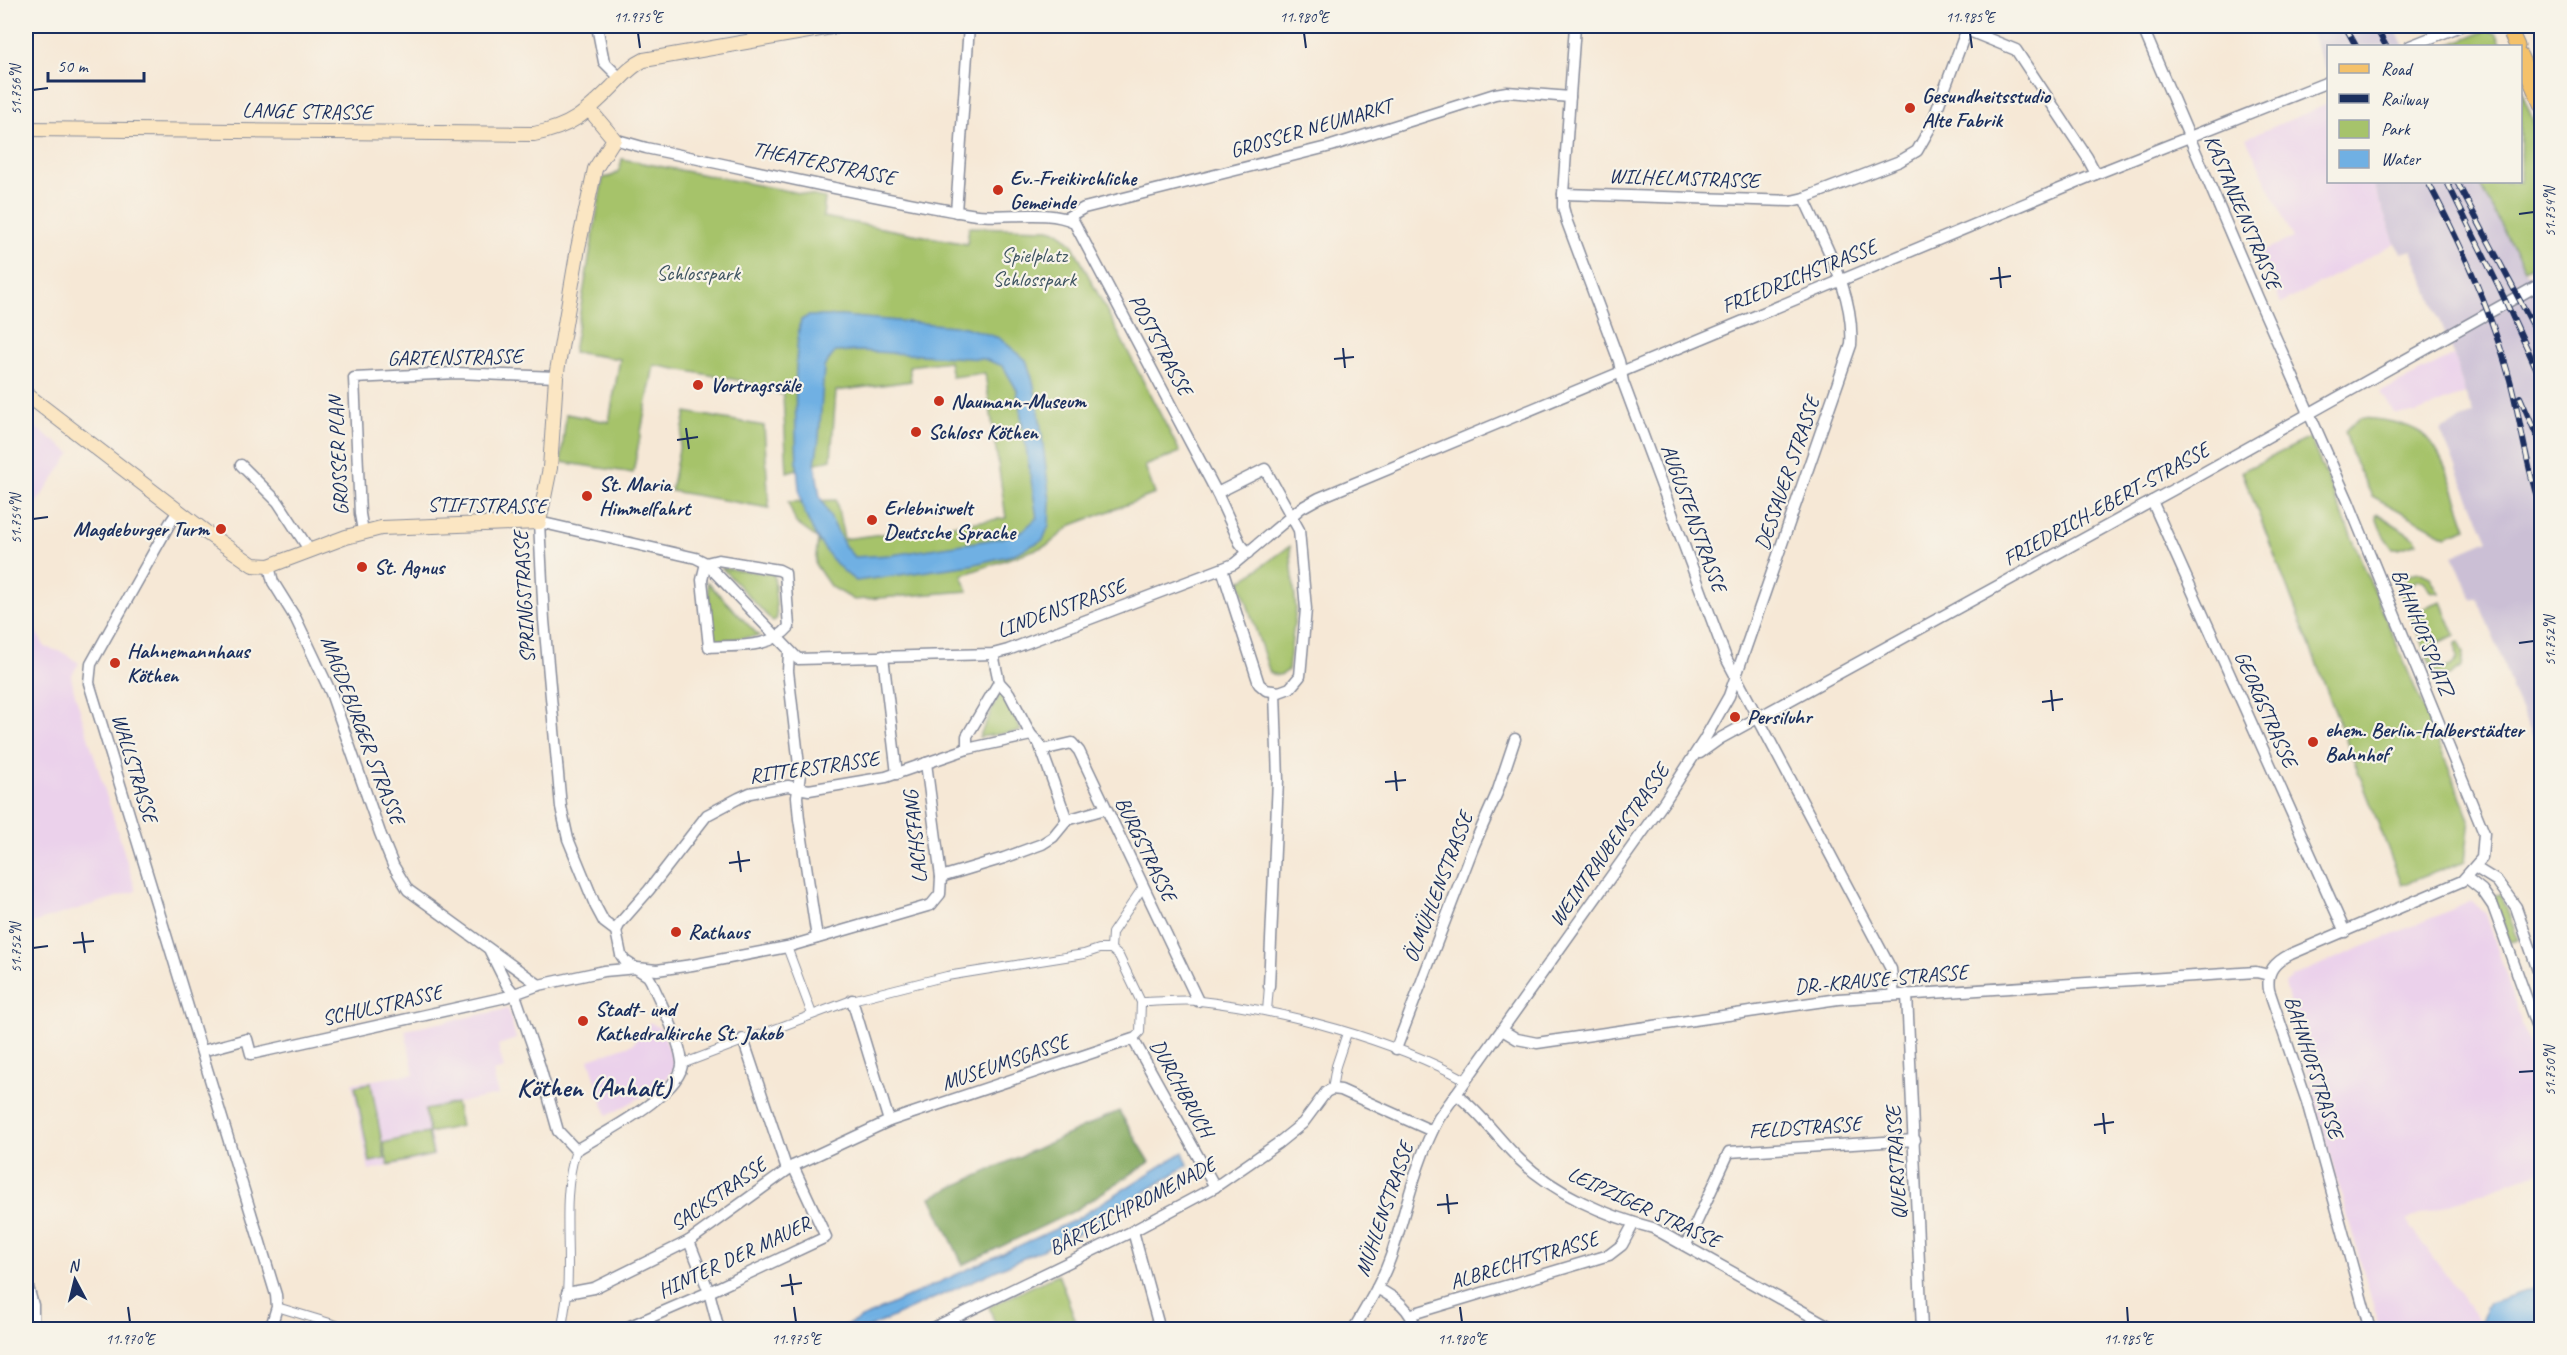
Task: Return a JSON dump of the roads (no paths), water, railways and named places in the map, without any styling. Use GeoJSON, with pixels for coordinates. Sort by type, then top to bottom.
{"type":"FeatureCollection","features":[{"type":"Feature","properties":{"kind":"main road","name":"LANGE STRASSE"},"geometry":{"type":"LineString","coordinates":[[26,129],[534,134],[560,128],[586,111],[638,63],[651,58],[837,26]]}},
{"type":"Feature","properties":{"kind":"main road"},"geometry":{"type":"LineString","coordinates":[[2508,26],[2517,45]]}},
{"type":"Feature","properties":{"kind":"main road"},"geometry":{"type":"LineString","coordinates":[[2522,61],[2541,106]]}},
{"type":"Feature","properties":{"kind":"main road"},"geometry":{"type":"LineString","coordinates":[[586,111],[614,139]]}},
{"type":"Feature","properties":{"kind":"main road","name":"SPRINGSTRASSE"},"geometry":{"type":"LineString","coordinates":[[539,522],[549,468],[556,377],[591,182],[602,156],[614,139]]}},
{"type":"Feature","properties":{"kind":"main road"},"geometry":{"type":"LineString","coordinates":[[26,394],[253,565],[269,566]]}},
{"type":"Feature","properties":{"kind":"main road","name":"STIFTSTRASSE"},"geometry":{"type":"LineString","coordinates":[[269,566],[363,531],[397,526],[539,522]]}},
{"type":"Feature","properties":{"kind":"street"},"geometry":{"type":"LineString","coordinates":[[597,26],[604,62],[620,78]]}},
{"type":"Feature","properties":{"kind":"street"},"geometry":{"type":"LineString","coordinates":[[956,212],[969,26]]}},
{"type":"Feature","properties":{"kind":"street","name":"AUGUSTENSTRASSE"},"geometry":{"type":"LineString","coordinates":[[1575,26],[1563,194],[1563,207],[1567,222],[1619,360],[1621,372],[1660,483],[1726,658],[1891,969],[1894,994]]}},
{"type":"Feature","properties":{"kind":"street","name":"KASTANIENSTRASSE"},"geometry":{"type":"LineString","coordinates":[[2142,26],[2309,412]]}},
{"type":"Feature","properties":{"kind":"street"},"geometry":{"type":"LineString","coordinates":[[2413,45],[2461,26]]}},
{"type":"Feature","properties":{"kind":"street"},"geometry":{"type":"LineString","coordinates":[[1967,28],[2016,50],[2096,174]]}},
{"type":"Feature","properties":{"kind":"street","name":"WILHELMSTRASSE"},"geometry":{"type":"LineString","coordinates":[[1563,194],[1791,201],[1900,161],[1917,151],[1930,128],[1967,28]]}},
{"type":"Feature","properties":{"kind":"street","name":"FRIEDRICHSTRASSE"},"geometry":{"type":"LineString","coordinates":[[1290,517],[1319,498],[2096,174],[2327,82]]}},
{"type":"Feature","properties":{"kind":"street","name":"GROSSER NEUMARKT"},"geometry":{"type":"LineString","coordinates":[[1066,218],[1084,208],[1331,146],[1495,94],[1507,92],[1570,97]]}},
{"type":"Feature","properties":{"kind":"street","name":"THEATERSTRASSE"},"geometry":{"type":"LineString","coordinates":[[614,139],[636,146],[956,212],[987,217],[1066,218]]}},
{"type":"Feature","properties":{"kind":"street","name":"DESSAUER STRASSE"},"geometry":{"type":"LineString","coordinates":[[1737,676],[1848,356],[1852,331],[1840,280],[1804,198]]}},
{"type":"Feature","properties":{"kind":"street","name":"POSTSTRASSE"},"geometry":{"type":"LineString","coordinates":[[1066,218],[1074,222],[1081,232],[1217,493],[1240,543],[1248,553]]}},
{"type":"Feature","properties":{"kind":"street","name":"FRIEDRICH-EBERT-STRASSE"},"geometry":{"type":"LineString","coordinates":[[1691,762],[1721,738],[2152,501],[2541,282]]}},
{"type":"Feature","properties":{"kind":"street","name":"GARTENSTRASSE"},"geometry":{"type":"LineString","coordinates":[[354,378],[456,373],[556,377]]}},
{"type":"Feature","properties":{"kind":"street","name":"GROSSER PLAN"},"geometry":{"type":"LineString","coordinates":[[354,378],[360,514],[363,531]]}},
{"type":"Feature","properties":{"kind":"street","name":"BAHNHOFSPLATZ"},"geometry":{"type":"LineString","coordinates":[[2309,412],[2484,833],[2484,851],[2476,868]]}},
{"type":"Feature","properties":{"kind":"street"},"geometry":{"type":"LineString","coordinates":[[241,465],[278,502],[310,551]]}},
{"type":"Feature","properties":{"kind":"street"},"geometry":{"type":"LineString","coordinates":[[1217,493],[1265,469],[1299,530],[1306,609],[1300,676],[1290,688],[1275,692],[1266,690],[1259,684],[1222,569]]}},
{"type":"Feature","properties":{"kind":"street","name":"GEORGSTRASSE"},"geometry":{"type":"LineString","coordinates":[[2152,501],[2344,932]]}},
{"type":"Feature","properties":{"kind":"street","name":"WALLSTRASSE"},"geometry":{"type":"LineString","coordinates":[[179,510],[91,664],[89,683],[276,1295],[277,1307],[270,1329]]}},
{"type":"Feature","properties":{"kind":"street","name":"LINDENSTRASSE"},"geometry":{"type":"LineString","coordinates":[[789,652],[798,659],[806,660],[993,654],[1222,569],[1248,553],[1290,517]]}},
{"type":"Feature","properties":{"kind":"street","name":"STIFTSTRASSE"},"geometry":{"type":"LineString","coordinates":[[539,522],[696,558],[706,563]]}},
{"type":"Feature","properties":{"kind":"street","name":"SPRINGSTRASSE"},"geometry":{"type":"LineString","coordinates":[[539,522],[544,620],[561,807],[568,839],[586,887],[604,922],[616,932],[621,955],[625,961],[651,981],[666,1016],[682,1064]]}},
{"type":"Feature","properties":{"kind":"street"},"geometry":{"type":"LineString","coordinates":[[717,560],[779,570],[785,573],[789,627],[776,638],[766,642],[709,647],[702,580],[706,563],[717,560]]}},
{"type":"Feature","properties":{"kind":"street"},"geometry":{"type":"LineString","coordinates":[[706,563],[789,652],[788,671],[800,774],[797,797],[803,859],[817,938]]}},
{"type":"Feature","properties":{"kind":"street","name":"MAGDEBURGER STRASSE"},"geometry":{"type":"LineString","coordinates":[[269,566],[273,582],[301,629],[332,693],[380,832],[408,890],[539,985]]}},
{"type":"Feature","properties":{"kind":"street"},"geometry":{"type":"LineString","coordinates":[[993,654],[999,682],[1009,693],[1031,735],[1042,750],[1067,820]]}},
{"type":"Feature","properties":{"kind":"street"},"geometry":{"type":"LineString","coordinates":[[883,656],[897,774]]}},
{"type":"Feature","properties":{"kind":"street","name":"WEINTRAUBENSTRASSE"},"geometry":{"type":"LineString","coordinates":[[1466,1080],[1691,762],[1729,696],[1737,676]]}},
{"type":"Feature","properties":{"kind":"street"},"geometry":{"type":"LineString","coordinates":[[967,749],[967,736],[999,682]]}},
{"type":"Feature","properties":{"kind":"street"},"geometry":{"type":"LineString","coordinates":[[1267,1011],[1277,808],[1275,692]]}},
{"type":"Feature","properties":{"kind":"street","name":"RITTERSTRASSE"},"geometry":{"type":"LineString","coordinates":[[616,932],[620,923],[649,890],[707,815],[750,793],[788,786],[809,790],[897,774],[967,749],[1031,735]]}},
{"type":"Feature","properties":{"kind":"street","name":"ÖLMÜHLENSTRASSE"},"geometry":{"type":"LineString","coordinates":[[1396,1049],[1473,845],[1497,793],[1515,739]]}},
{"type":"Feature","properties":{"kind":"street","name":"BURGSTRASSE"},"geometry":{"type":"LineString","coordinates":[[1042,750],[1065,743],[1076,745],[1198,1001]]}},
{"type":"Feature","properties":{"kind":"street","name":"LACHSFANG"},"geometry":{"type":"LineString","coordinates":[[926,763],[941,877],[940,894],[931,905]]}},
{"type":"Feature","properties":{"kind":"street"},"geometry":{"type":"LineString","coordinates":[[941,877],[1042,844],[1053,837],[1067,820],[1105,809]]}},
{"type":"Feature","properties":{"kind":"street"},"geometry":{"type":"LineString","coordinates":[[2476,868],[2496,881],[2516,908],[2541,982]]}},
{"type":"Feature","properties":{"kind":"street","name":"BAHNHOFSTRASSE"},"geometry":{"type":"LineString","coordinates":[[2370,1329],[2307,1102],[2271,999],[2269,975],[2271,968],[2281,959],[2423,900],[2467,878],[2476,868]]}},
{"type":"Feature","properties":{"kind":"street"},"geometry":{"type":"LineString","coordinates":[[2467,878],[2482,890],[2493,906],[2541,1041]]}},
{"type":"Feature","properties":{"kind":"street"},"geometry":{"type":"LineString","coordinates":[[1111,949],[1112,935],[1143,887]]}},
{"type":"Feature","properties":{"kind":"street","name":"SCHULSTRASSE"},"geometry":{"type":"LineString","coordinates":[[202,1052],[247,1039],[251,1054],[257,1053],[515,995],[539,985],[604,971],[637,968],[657,970],[787,946],[931,905]]}},
{"type":"Feature","properties":{"kind":"street"},"geometry":{"type":"LineString","coordinates":[[787,946],[812,1014]]}},
{"type":"Feature","properties":{"kind":"street"},"geometry":{"type":"LineString","coordinates":[[562,1329],[567,1293],[566,1209],[571,1165],[576,1150],[658,1099],[679,1078],[682,1064],[812,1014],[901,986],[947,976],[1084,954],[1099,949],[1111,949],[1119,956],[1141,1002],[1140,1032],[1133,1039]]}},
{"type":"Feature","properties":{"kind":"street","name":"MAGDEBURGER STRASSE"},"geometry":{"type":"LineString","coordinates":[[490,951],[507,985],[515,995],[540,1067],[558,1131],[576,1150]]}},
{"type":"Feature","properties":{"kind":"street","name":"DR.-KRAUSE-STRASSE"},"geometry":{"type":"LineString","coordinates":[[1502,1030],[1517,1039],[1537,1043],[1838,999],[2256,972],[2269,975]]}},
{"type":"Feature","properties":{"kind":"street","name":"QUERSTRASSE"},"geometry":{"type":"LineString","coordinates":[[1907,994],[1922,1329]]}},
{"type":"Feature","properties":{"kind":"street"},"geometry":{"type":"LineString","coordinates":[[852,1000],[889,1121]]}},
{"type":"Feature","properties":{"kind":"street"},"geometry":{"type":"LineString","coordinates":[[1141,1002],[1198,1001],[1267,1011],[1396,1049],[1446,1069],[1466,1080]]}},
{"type":"Feature","properties":{"kind":"street"},"geometry":{"type":"LineString","coordinates":[[1347,1033],[1336,1066],[1332,1089],[1341,1090],[1432,1131]]}},
{"type":"Feature","properties":{"kind":"street"},"geometry":{"type":"LineString","coordinates":[[743,1039],[790,1168]]}},
{"type":"Feature","properties":{"kind":"street","name":"MUSEUMSGASSE"},"geometry":{"type":"LineString","coordinates":[[889,1121],[1133,1039]]}},
{"type":"Feature","properties":{"kind":"street","name":"DURCHBRUCH"},"geometry":{"type":"LineString","coordinates":[[1133,1039],[1215,1187]]}},
{"type":"Feature","properties":{"kind":"street","name":"MÜHLENSTRASSE"},"geometry":{"type":"LineString","coordinates":[[1353,1329],[1377,1288],[1390,1259],[1432,1131],[1466,1080]]}},
{"type":"Feature","properties":{"kind":"street","name":"BÄRTEICHPROMENADE"},"geometry":{"type":"LineString","coordinates":[[929,1329],[1133,1231],[1215,1187],[1303,1123],[1326,1092],[1332,1089]]}},
{"type":"Feature","properties":{"kind":"street","name":"LEIPZIGER STRASSE"},"geometry":{"type":"LineString","coordinates":[[1456,1094],[1539,1177],[1565,1194],[1634,1223],[1653,1228],[1836,1329]]}},
{"type":"Feature","properties":{"kind":"street","name":"SACKSTRASSE"},"geometry":{"type":"LineString","coordinates":[[567,1293],[594,1288],[689,1241],[790,1168],[889,1121]]}},
{"type":"Feature","properties":{"kind":"street","name":"FELDSTRASSE"},"geometry":{"type":"LineString","coordinates":[[1686,1245],[1729,1152],[1915,1140]]}},
{"type":"Feature","properties":{"kind":"street","name":"HINTER DER MAUER"},"geometry":{"type":"LineString","coordinates":[[621,1329],[709,1292],[826,1237],[790,1168]]}},
{"type":"Feature","properties":{"kind":"street","name":"ALBRECHTSTRASSE"},"geometry":{"type":"LineString","coordinates":[[1412,1314],[1609,1255],[1622,1245],[1634,1223]]}},
{"type":"Feature","properties":{"kind":"street"},"geometry":{"type":"LineString","coordinates":[[1133,1231],[1160,1329]]}},
{"type":"Feature","properties":{"kind":"street"},"geometry":{"type":"LineString","coordinates":[[689,1241],[709,1292],[719,1329]]}},
{"type":"Feature","properties":{"kind":"street"},"geometry":{"type":"LineString","coordinates":[[26,1280],[33,1305],[33,1329]]}},
{"type":"Feature","properties":{"kind":"street"},"geometry":{"type":"LineString","coordinates":[[1377,1288],[1398,1299],[1412,1314],[1417,1329]]}},
{"type":"Feature","properties":{"kind":"street"},"geometry":{"type":"LineString","coordinates":[[277,1307],[353,1329]]}},
{"type":"Feature","properties":{"kind":"water"},"geometry":{"type":"Polygon","coordinates":[[[808,316],[842,316],[965,327],[999,338],[1026,360],[1039,413],[1050,501],[1049,525],[1043,540],[1012,555],[971,565],[856,581],[847,575],[818,539],[803,508],[800,494],[796,444],[796,384],[798,335],[801,320],[808,316]],[[861,351],[835,352],[824,367],[815,464],[820,497],[845,546],[854,557],[892,555],[1002,538],[1021,532],[1037,518],[1017,390],[1003,366],[984,359],[861,351]]]}},
{"type":"Feature","properties":{"kind":"water"},"geometry":{"type":"Polygon","coordinates":[[[1183,1152],[1188,1165],[1079,1233],[866,1329],[838,1329],[1075,1220],[1183,1152]]]}},
{"type":"Feature","properties":{"kind":"water"},"geometry":{"type":"Polygon","coordinates":[[[2541,1286],[2541,1329],[2485,1329],[2480,1323],[2490,1303],[2541,1286]]]}},
{"type":"Feature","properties":{"kind":"railway"},"geometry":{"type":"LineString","coordinates":[[2345,26],[2355,45]]}},
{"type":"Feature","properties":{"kind":"railway"},"geometry":{"type":"LineString","coordinates":[[2375,26],[2385,45]]}},
{"type":"Feature","properties":{"kind":"railway"},"geometry":{"type":"LineString","coordinates":[[2429,183],[2452,229],[2494,329],[2510,380],[2532,480],[2542,513]]}},
{"type":"Feature","properties":{"kind":"railway"},"geometry":{"type":"LineString","coordinates":[[2447,183],[2542,381]]}},
{"type":"Feature","properties":{"kind":"railway"},"geometry":{"type":"LineString","coordinates":[[2458,183],[2542,342]]}},
{"type":"Feature","properties":{"kind":"railway"},"geometry":{"type":"LineString","coordinates":[[2520,397],[2542,448]]}},
{"type":"Feature","properties":{"kind":"place","name":"Gesundheitsstudio Alte Fabrik"},"geometry":{"type":"Point","coordinates":[1910,108]}},
{"type":"Feature","properties":{"kind":"place","name":"Ev.-Freikirchliche Gemeinde"},"geometry":{"type":"Point","coordinates":[998,190]}},
{"type":"Feature","properties":{"kind":"place","name":"Vortragssäle"},"geometry":{"type":"Point","coordinates":[698,385]}},
{"type":"Feature","properties":{"kind":"place","name":"Naumann-Museum"},"geometry":{"type":"Point","coordinates":[939,401]}},
{"type":"Feature","properties":{"kind":"place","name":"Schloss Köthen"},"geometry":{"type":"Point","coordinates":[916,432]}},
{"type":"Feature","properties":{"kind":"place","name":"St. Maria Himmelfahrt"},"geometry":{"type":"Point","coordinates":[587,496]}},
{"type":"Feature","properties":{"kind":"place","name":"Erlebniswelt Deutsche Sprache"},"geometry":{"type":"Point","coordinates":[872,520]}},
{"type":"Feature","properties":{"kind":"place","name":"Magdeburger Turm"},"geometry":{"type":"Point","coordinates":[221,529]}},
{"type":"Feature","properties":{"kind":"place","name":"St. Agnus"},"geometry":{"type":"Point","coordinates":[362,567]}},
{"type":"Feature","properties":{"kind":"place","name":"Hahnemannhaus Köthen"},"geometry":{"type":"Point","coordinates":[115,663]}},
{"type":"Feature","properties":{"kind":"place","name":"Persiluhr"},"geometry":{"type":"Point","coordinates":[1735,717]}},
{"type":"Feature","properties":{"kind":"place","name":"ehem. Berlin-Halberstädter Bahnhof"},"geometry":{"type":"Point","coordinates":[2313,742]}},
{"type":"Feature","properties":{"kind":"place","name":"Rathaus"},"geometry":{"type":"Point","coordinates":[676,932]}},
{"type":"Feature","properties":{"kind":"place","name":"Stadt- und Kathedralkirche St. Jakob"},"geometry":{"type":"Point","coordinates":[583,1021]}},
{"type":"Feature","properties":{"kind":"district","name":"Köthen (Anhalt)"},"geometry":{"type":"Point","coordinates":[594,1087]}},
{"type":"Feature","properties":{"kind":"park label","name":"Spielplatz Schlosspark"},"geometry":{"type":"Point","coordinates":[1034,267]}},
{"type":"Feature","properties":{"kind":"park label","name":"Schlosspark"},"geometry":{"type":"Point","coordinates":[698,273]}}]}
